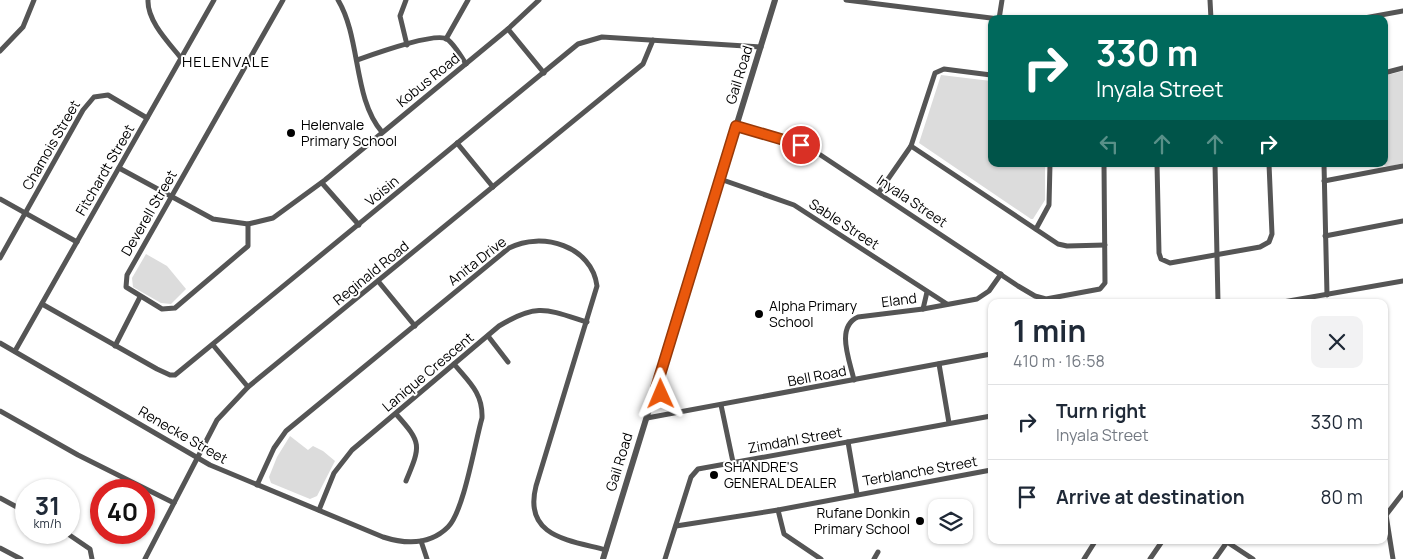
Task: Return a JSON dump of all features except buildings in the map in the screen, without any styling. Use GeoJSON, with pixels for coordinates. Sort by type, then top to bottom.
{"type":"FeatureCollection","features":[{"type":"Feature","properties":{"kind":"street"},"geometry":{"type":"LineString","coordinates":[[0,51],[23,26],[34,0]]}},
{"type":"Feature","properties":{"kind":"street"},"geometry":{"type":"LineString","coordinates":[[148,0],[153,19],[181,58]]}},
{"type":"Feature","properties":{"kind":"street","name":"Fitchardt Street"},"geometry":{"type":"LineString","coordinates":[[15,351],[214,0]]}},
{"type":"Feature","properties":{"kind":"street","name":"Deverell Street"},"geometry":{"type":"LineString","coordinates":[[248,224],[248,246],[174,308],[162,309],[140,298],[126,287],[126,278],[283,0]]}},
{"type":"Feature","properties":{"kind":"street"},"geometry":{"type":"LineString","coordinates":[[406,0],[400,16],[407,45]]}},
{"type":"Feature","properties":{"kind":"street"},"geometry":{"type":"LineString","coordinates":[[446,39],[468,0]]}},
{"type":"Feature","properties":{"kind":"street","name":"Kobus Road"},"geometry":{"type":"LineString","coordinates":[[119,168],[213,220],[248,224],[265,221],[279,215],[322,182],[508,29],[539,0]]}},
{"type":"Feature","properties":{"kind":"street","name":"Gail Road"},"geometry":{"type":"LineString","coordinates":[[603,559],[775,0]]}},
{"type":"Feature","properties":{"kind":"street"},"geometry":{"type":"LineString","coordinates":[[846,0],[988,18]]}},
{"type":"Feature","properties":{"kind":"street"},"geometry":{"type":"LineString","coordinates":[[1000,15],[1002,0]]}},
{"type":"Feature","properties":{"kind":"street"},"geometry":{"type":"LineString","coordinates":[[1210,0],[1211,15]]}},
{"type":"Feature","properties":{"kind":"street"},"geometry":{"type":"LineString","coordinates":[[341,2],[372,118],[382,132]]}},
{"type":"Feature","properties":{"kind":"street"},"geometry":{"type":"LineString","coordinates":[[1381,15],[1403,11]]}},
{"type":"Feature","properties":{"kind":"street"},"geometry":{"type":"LineString","coordinates":[[508,29],[544,73]]}},
{"type":"Feature","properties":{"kind":"street","name":"Voisin"},"geometry":{"type":"LineString","coordinates":[[42,304],[170,375],[183,370],[578,44],[593,38],[761,47]]}},
{"type":"Feature","properties":{"kind":"street"},"geometry":{"type":"LineString","coordinates":[[357,60],[429,39],[446,39]]}},
{"type":"Feature","properties":{"kind":"street"},"geometry":{"type":"LineString","coordinates":[[446,39],[466,64]]}},
{"type":"Feature","properties":{"kind":"street","name":"Reginald Road"},"geometry":{"type":"LineString","coordinates":[[145,559],[217,420],[248,387],[642,64],[654,40]]}},
{"type":"Feature","properties":{"kind":"street"},"geometry":{"type":"LineString","coordinates":[[1388,72],[1403,68]]}},
{"type":"Feature","properties":{"kind":"street"},"geometry":{"type":"LineString","coordinates":[[879,192],[911,146],[935,73],[944,69],[988,75]]}},
{"type":"Feature","properties":{"kind":"street","name":"Chamois Street"},"geometry":{"type":"LineString","coordinates":[[0,258],[83,110],[94,97],[108,95],[147,118]]}},
{"type":"Feature","properties":{"kind":"street","name":"Inyala Street"},"geometry":{"type":"LineString","coordinates":[[736,126],[808,148],[879,192],[1038,297],[1046,299],[1072,296],[1100,289],[1106,279],[1105,245]]}},
{"type":"Feature","properties":{"kind":"street"},"geometry":{"type":"LineString","coordinates":[[457,143],[493,187]]}},
{"type":"Feature","properties":{"kind":"street"},"geometry":{"type":"LineString","coordinates":[[911,146],[1058,244],[1067,246],[1105,245],[1104,167]]}},
{"type":"Feature","properties":{"kind":"street"},"geometry":{"type":"LineString","coordinates":[[1324,181],[1403,166]]}},
{"type":"Feature","properties":{"kind":"street"},"geometry":{"type":"LineString","coordinates":[[1036,229],[1049,205],[1050,167]]}},
{"type":"Feature","properties":{"kind":"street"},"geometry":{"type":"LineString","coordinates":[[1157,167],[1160,257],[1166,262],[1260,247],[1270,240],[1269,167]]}},
{"type":"Feature","properties":{"kind":"street"},"geometry":{"type":"LineString","coordinates":[[1215,167],[1218,299]]}},
{"type":"Feature","properties":{"kind":"street"},"geometry":{"type":"LineString","coordinates":[[1324,167],[1326,295]]}},
{"type":"Feature","properties":{"kind":"street","name":"Sable Street"},"geometry":{"type":"LineString","coordinates":[[720,179],[786,200],[947,304]]}},
{"type":"Feature","properties":{"kind":"street"},"geometry":{"type":"LineString","coordinates":[[322,182],[359,225]]}},
{"type":"Feature","properties":{"kind":"street"},"geometry":{"type":"LineString","coordinates":[[0,199],[77,242]]}},
{"type":"Feature","properties":{"kind":"street"},"geometry":{"type":"LineString","coordinates":[[1325,236],[1403,221]]}},
{"type":"Feature","properties":{"kind":"street","name":"Anita Drive"},"geometry":{"type":"LineString","coordinates":[[257,485],[274,448],[286,431],[509,248],[519,243],[537,239],[561,245],[590,263],[597,286],[536,486],[534,507],[539,522],[551,534],[606,550]]}},
{"type":"Feature","properties":{"kind":"street","name":"Eland"},"geometry":{"type":"LineString","coordinates":[[854,380],[846,340],[849,322],[858,317],[923,309],[981,297],[989,291],[1001,274]]}},
{"type":"Feature","properties":{"kind":"street"},"geometry":{"type":"LineString","coordinates":[[378,281],[415,326]]}},
{"type":"Feature","properties":{"kind":"street"},"geometry":{"type":"LineString","coordinates":[[1301,299],[1403,281]]}},
{"type":"Feature","properties":{"kind":"street"},"geometry":{"type":"LineString","coordinates":[[923,309],[927,292]]}},
{"type":"Feature","properties":{"kind":"street"},"geometry":{"type":"LineString","coordinates":[[115,346],[140,298]]}},
{"type":"Feature","properties":{"kind":"street","name":"Lanique Crescent"},"geometry":{"type":"LineString","coordinates":[[319,510],[331,481],[343,460],[357,445],[488,336],[518,314],[529,311],[553,311],[587,322]]}},
{"type":"Feature","properties":{"kind":"street"},"geometry":{"type":"LineString","coordinates":[[488,336],[508,362]]}},
{"type":"Feature","properties":{"kind":"street","name":"Renecke Street"},"geometry":{"type":"LineString","coordinates":[[0,343],[210,465],[398,542],[421,541],[435,536],[448,527],[455,515],[482,418],[480,397],[454,364]]}},
{"type":"Feature","properties":{"kind":"street"},"geometry":{"type":"LineString","coordinates":[[213,345],[248,387]]}},
{"type":"Feature","properties":{"kind":"street","name":"Bell Road"},"geometry":{"type":"LineString","coordinates":[[647,418],[988,355]]}},
{"type":"Feature","properties":{"kind":"street"},"geometry":{"type":"LineString","coordinates":[[939,364],[950,423]]}},
{"type":"Feature","properties":{"kind":"street"},"geometry":{"type":"LineString","coordinates":[[656,388],[679,412]]}},
{"type":"Feature","properties":{"kind":"street"},"geometry":{"type":"LineString","coordinates":[[722,405],[733,462]]}},
{"type":"Feature","properties":{"kind":"street"},"geometry":{"type":"LineString","coordinates":[[0,411],[78,455],[174,503]]}},
{"type":"Feature","properties":{"kind":"street"},"geometry":{"type":"LineString","coordinates":[[396,414],[410,430],[417,444],[414,462],[406,481]]}},
{"type":"Feature","properties":{"kind":"street","name":"Zimdahl Street"},"geometry":{"type":"LineString","coordinates":[[665,559],[694,473],[698,469],[988,417]]}},
{"type":"Feature","properties":{"kind":"street"},"geometry":{"type":"LineString","coordinates":[[848,442],[857,494]]}},
{"type":"Feature","properties":{"kind":"street","name":"Terblanche Street"},"geometry":{"type":"LineString","coordinates":[[676,526],[778,510],[988,471]]}},
{"type":"Feature","properties":{"kind":"street"},"geometry":{"type":"LineString","coordinates":[[1388,510],[1403,493]]}},
{"type":"Feature","properties":{"kind":"street"},"geometry":{"type":"LineString","coordinates":[[0,498],[15,506]]}},
{"type":"Feature","properties":{"kind":"street"},"geometry":{"type":"LineString","coordinates":[[778,510],[784,534],[821,559]]}},
{"type":"Feature","properties":{"kind":"street"},"geometry":{"type":"LineString","coordinates":[[1388,529],[1394,559]]}},
{"type":"Feature","properties":{"kind":"street"},"geometry":{"type":"LineString","coordinates":[[421,541],[427,559]]}},
{"type":"Feature","properties":{"kind":"street"},"geometry":{"type":"LineString","coordinates":[[80,542],[90,549],[92,559]]}},
{"type":"Feature","properties":{"kind":"street"},"geometry":{"type":"LineString","coordinates":[[1084,559],[1093,544]]}},
{"type":"Feature","properties":{"kind":"street"},"geometry":{"type":"LineString","coordinates":[[1150,559],[1160,544]]}},
{"type":"Feature","properties":{"kind":"street"},"geometry":{"type":"LineString","coordinates":[[1215,559],[1223,544]]}},
{"type":"Feature","properties":{"kind":"street"},"geometry":{"type":"LineString","coordinates":[[1230,544],[1253,559]]}},
{"type":"Feature","properties":{"kind":"street"},"geometry":{"type":"LineString","coordinates":[[0,548],[21,559]]}},
{"type":"Feature","properties":{"kind":"street"},"geometry":{"type":"LineString","coordinates":[[874,559],[878,552]]}},
{"type":"Feature","properties":{"kind":"shaded area"},"geometry":{"type":"Polygon","coordinates":[[[1403,71],[1403,163],[1388,167],[1388,75],[1403,71]]]}},
{"type":"Feature","properties":{"kind":"shaded area"},"geometry":{"type":"Polygon","coordinates":[[[941,75],[988,81],[988,167],[1045,167],[1045,200],[1033,219],[1031,219],[919,143],[941,75]]]}},
{"type":"Feature","properties":{"kind":"shaded area"},"geometry":{"type":"Polygon","coordinates":[[[146,254],[167,266],[186,289],[171,304],[161,303],[133,287],[132,278],[146,254]]]}},
{"type":"Feature","properties":{"kind":"shaded area"},"geometry":{"type":"Polygon","coordinates":[[[290,436],[308,450],[313,446],[323,451],[335,461],[317,496],[310,499],[271,483],[269,477],[277,457],[290,436]]]}},
{"type":"Feature","properties":{"kind":"place","name":"Helenvale Primary School"},"geometry":{"type":"Point","coordinates":[291,133]}},
{"type":"Feature","properties":{"kind":"place","name":"Alpha Primary School"},"geometry":{"type":"Point","coordinates":[759,314]}},
{"type":"Feature","properties":{"kind":"place","name":"SHANDRE'S GENERAL DEALER"},"geometry":{"type":"Point","coordinates":[714,475]}},
{"type":"Feature","properties":{"kind":"place","name":"Rufane Donkin Primary School"},"geometry":{"type":"Point","coordinates":[920,521]}},
{"type":"Feature","properties":{"kind":"district","name":"HELENVALE"},"geometry":{"type":"Point","coordinates":[226,62]}},
{"type":"Feature","properties":{"kind":"route"},"geometry":{"type":"LineString","coordinates":[[661,394],[656,388],[736,126],[801,145]]}}]}
